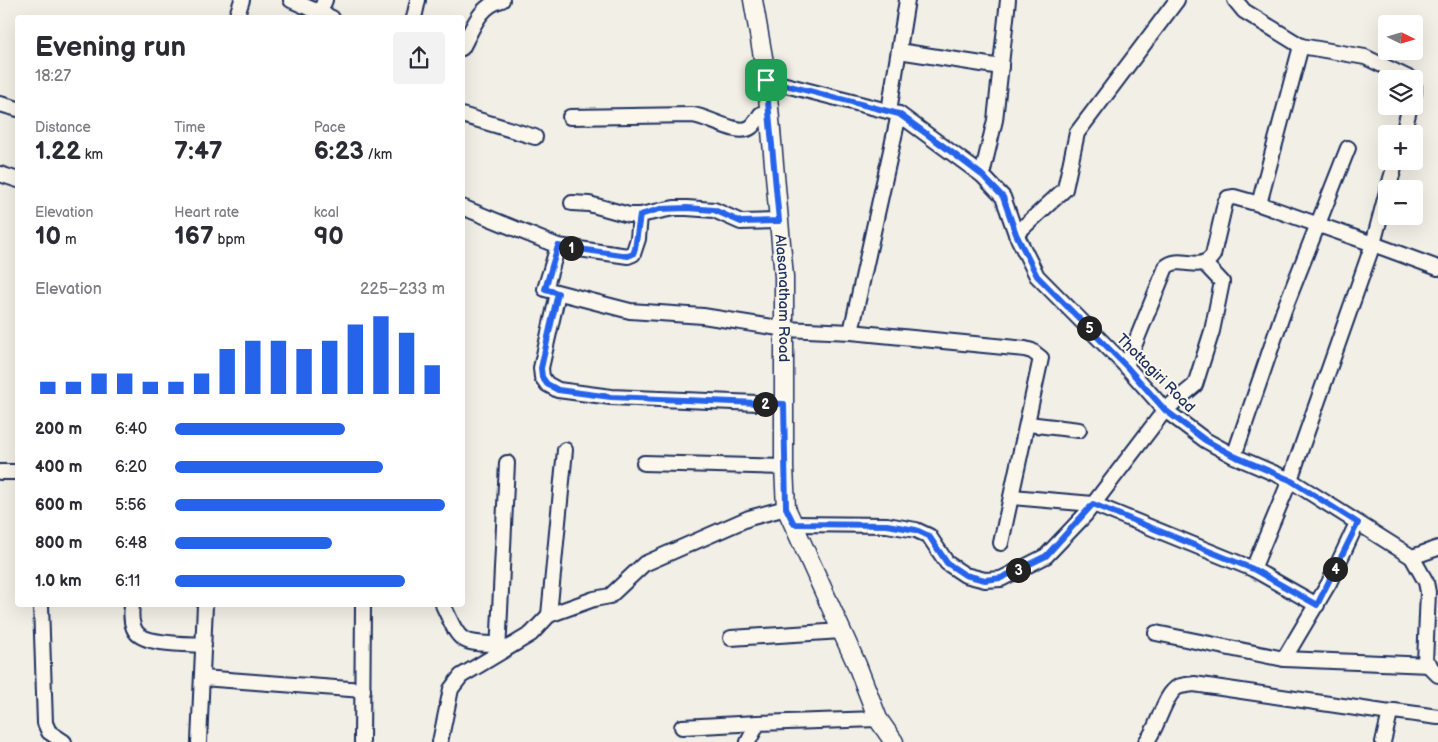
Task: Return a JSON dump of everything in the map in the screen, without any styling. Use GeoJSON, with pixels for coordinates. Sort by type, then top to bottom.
{"type":"FeatureCollection","features":[{"type":"Feature","properties":{"kind":"main road","name":"Alasanatham Road"},"geometry":{"type":"LineString","coordinates":[[753,0],[766,80],[779,221],[785,329],[784,467],[786,508]]}},
{"type":"Feature","properties":{"kind":"main road"},"geometry":{"type":"LineString","coordinates":[[786,508],[842,631],[878,720],[894,742]]}},
{"type":"Feature","properties":{"kind":"street"},"geometry":{"type":"LineString","coordinates":[[237,15],[242,0]]}},
{"type":"Feature","properties":{"kind":"street"},"geometry":{"type":"LineString","coordinates":[[290,0],[326,10]]}},
{"type":"Feature","properties":{"kind":"street"},"geometry":{"type":"LineString","coordinates":[[415,15],[418,0]]}},
{"type":"Feature","properties":{"kind":"street"},"geometry":{"type":"LineString","coordinates":[[465,43],[483,10],[491,4],[502,0]]}},
{"type":"Feature","properties":{"kind":"street"},"geometry":{"type":"LineString","coordinates":[[851,332],[894,113],[899,51],[907,0]]}},
{"type":"Feature","properties":{"kind":"street"},"geometry":{"type":"LineString","coordinates":[[982,175],[995,120],[1008,0]]}},
{"type":"Feature","properties":{"kind":"street"},"geometry":{"type":"LineString","coordinates":[[1016,234],[1065,189],[1077,133],[1178,0]]}},
{"type":"Feature","properties":{"kind":"street"},"geometry":{"type":"LineString","coordinates":[[1235,0],[1244,11],[1300,46],[1366,57],[1393,70]]}},
{"type":"Feature","properties":{"kind":"street"},"geometry":{"type":"LineString","coordinates":[[1258,204],[1300,46]]}},
{"type":"Feature","properties":{"kind":"street"},"geometry":{"type":"LineString","coordinates":[[899,51],[1001,66]]}},
{"type":"Feature","properties":{"kind":"street","name":"Thottagiri Road"},"geometry":{"type":"LineString","coordinates":[[766,80],[894,113],[982,175],[1003,197],[1016,234],[1037,276],[1126,366],[1165,410],[1205,440],[1234,456],[1290,480],[1412,557],[1426,582],[1428,592],[1424,662],[1434,670]]}},
{"type":"Feature","properties":{"kind":"street"},"geometry":{"type":"LineString","coordinates":[[0,104],[15,108]]}},
{"type":"Feature","properties":{"kind":"street"},"geometry":{"type":"LineString","coordinates":[[570,117],[692,115],[742,130],[752,126],[761,114],[769,112]]}},
{"type":"Feature","properties":{"kind":"street"},"geometry":{"type":"LineString","coordinates":[[465,116],[535,137]]}},
{"type":"Feature","properties":{"kind":"street"},"geometry":{"type":"LineString","coordinates":[[1234,456],[1284,310],[1348,148]]}},
{"type":"Feature","properties":{"kind":"street"},"geometry":{"type":"LineString","coordinates":[[0,174],[15,179]]}},
{"type":"Feature","properties":{"kind":"street"},"geometry":{"type":"LineString","coordinates":[[1126,366],[1166,266],[1174,262],[1197,265],[1204,263],[1212,255],[1226,200],[1234,197],[1438,268]]}},
{"type":"Feature","properties":{"kind":"street"},"geometry":{"type":"LineString","coordinates":[[572,203],[589,204],[629,215],[640,215],[660,209],[687,208],[714,210],[741,222],[779,221]]}},
{"type":"Feature","properties":{"kind":"street"},"geometry":{"type":"LineString","coordinates":[[465,208],[558,246],[628,256],[633,254],[638,239],[640,215]]}},
{"type":"Feature","properties":{"kind":"street"},"geometry":{"type":"LineString","coordinates":[[1253,569],[1290,480],[1378,225]]}},
{"type":"Feature","properties":{"kind":"street"},"geometry":{"type":"LineString","coordinates":[[558,246],[545,289],[630,311],[703,316],[785,329],[851,332],[1032,351],[1041,358],[1012,497],[1000,543]]}},
{"type":"Feature","properties":{"kind":"street"},"geometry":{"type":"LineString","coordinates":[[794,524],[887,525],[916,530],[929,536],[947,563],[965,575],[985,580],[1001,578],[1046,556],[1093,504],[1165,410],[1195,385],[1212,331],[1222,282],[1204,263]]}},
{"type":"Feature","properties":{"kind":"street"},"geometry":{"type":"LineString","coordinates":[[558,293],[541,368],[542,377],[547,384],[558,390],[611,397],[784,404]]}},
{"type":"Feature","properties":{"kind":"street"},"geometry":{"type":"LineString","coordinates":[[1028,424],[1079,430]]}},
{"type":"Feature","properties":{"kind":"street"},"geometry":{"type":"LineString","coordinates":[[549,615],[565,450]]}},
{"type":"Feature","properties":{"kind":"street"},"geometry":{"type":"LineString","coordinates":[[498,649],[507,463]]}},
{"type":"Feature","properties":{"kind":"street"},"geometry":{"type":"LineString","coordinates":[[644,463],[784,467]]}},
{"type":"Feature","properties":{"kind":"street"},"geometry":{"type":"LineString","coordinates":[[0,472],[15,472]]}},
{"type":"Feature","properties":{"kind":"street"},"geometry":{"type":"LineString","coordinates":[[1012,497],[1093,504],[1253,569],[1317,605]]}},
{"type":"Feature","properties":{"kind":"street"},"geometry":{"type":"LineString","coordinates":[[440,742],[451,689],[461,676],[498,649],[531,634],[549,615],[594,599],[610,596],[644,564],[748,518],[786,508]]}},
{"type":"Feature","properties":{"kind":"street"},"geometry":{"type":"LineString","coordinates":[[1284,659],[1317,605],[1358,523]]}},
{"type":"Feature","properties":{"kind":"street"},"geometry":{"type":"LineString","coordinates":[[1412,557],[1435,551]]}},
{"type":"Feature","properties":{"kind":"street"},"geometry":{"type":"LineString","coordinates":[[41,607],[45,723],[43,742]]}},
{"type":"Feature","properties":{"kind":"street"},"geometry":{"type":"LineString","coordinates":[[132,607],[134,630],[139,635],[152,641],[204,645]]}},
{"type":"Feature","properties":{"kind":"street"},"geometry":{"type":"LineString","coordinates":[[199,742],[205,607]]}},
{"type":"Feature","properties":{"kind":"street"},"geometry":{"type":"LineString","coordinates":[[362,742],[363,607]]}},
{"type":"Feature","properties":{"kind":"street"},"geometry":{"type":"LineString","coordinates":[[444,607],[459,637],[465,642],[498,649]]}},
{"type":"Feature","properties":{"kind":"street"},"geometry":{"type":"LineString","coordinates":[[731,638],[842,631]]}},
{"type":"Feature","properties":{"kind":"street"},"geometry":{"type":"LineString","coordinates":[[1156,634],[1284,659],[1434,670]]}},
{"type":"Feature","properties":{"kind":"street"},"geometry":{"type":"LineString","coordinates":[[202,678],[363,690]]}},
{"type":"Feature","properties":{"kind":"street"},"geometry":{"type":"LineString","coordinates":[[1146,742],[1154,732],[1171,693],[1178,687],[1194,684],[1390,713],[1394,711],[1438,718]]}},
{"type":"Feature","properties":{"kind":"street"},"geometry":{"type":"LineString","coordinates":[[1383,742],[1390,713]]}},
{"type":"Feature","properties":{"kind":"street"},"geometry":{"type":"LineString","coordinates":[[682,727],[878,720]]}},
{"type":"Feature","properties":{"kind":"street"},"geometry":{"type":"LineString","coordinates":[[45,723],[49,732],[64,742]]}},
{"type":"Feature","properties":{"kind":"street"},"geometry":{"type":"LineString","coordinates":[[748,742],[758,723]]}},
{"type":"Feature","properties":{"kind":"route"},"geometry":{"type":"LineString","coordinates":[[766,80],[899,114],[942,145],[982,175],[1003,197],[1016,234],[1037,276],[1065,302],[1165,410],[1205,440],[1234,456],[1290,480],[1358,523],[1317,605],[1253,569],[1093,504],[1046,556],[1001,578],[985,580],[965,575],[947,563],[929,536],[903,526],[794,524],[786,508],[784,404],[611,397],[558,390],[547,384],[542,377],[541,368],[558,293],[545,289],[558,246],[628,256],[633,254],[638,239],[640,215],[660,209],[714,210],[723,213],[732,220],[747,223],[779,221],[766,80]]}}]}
